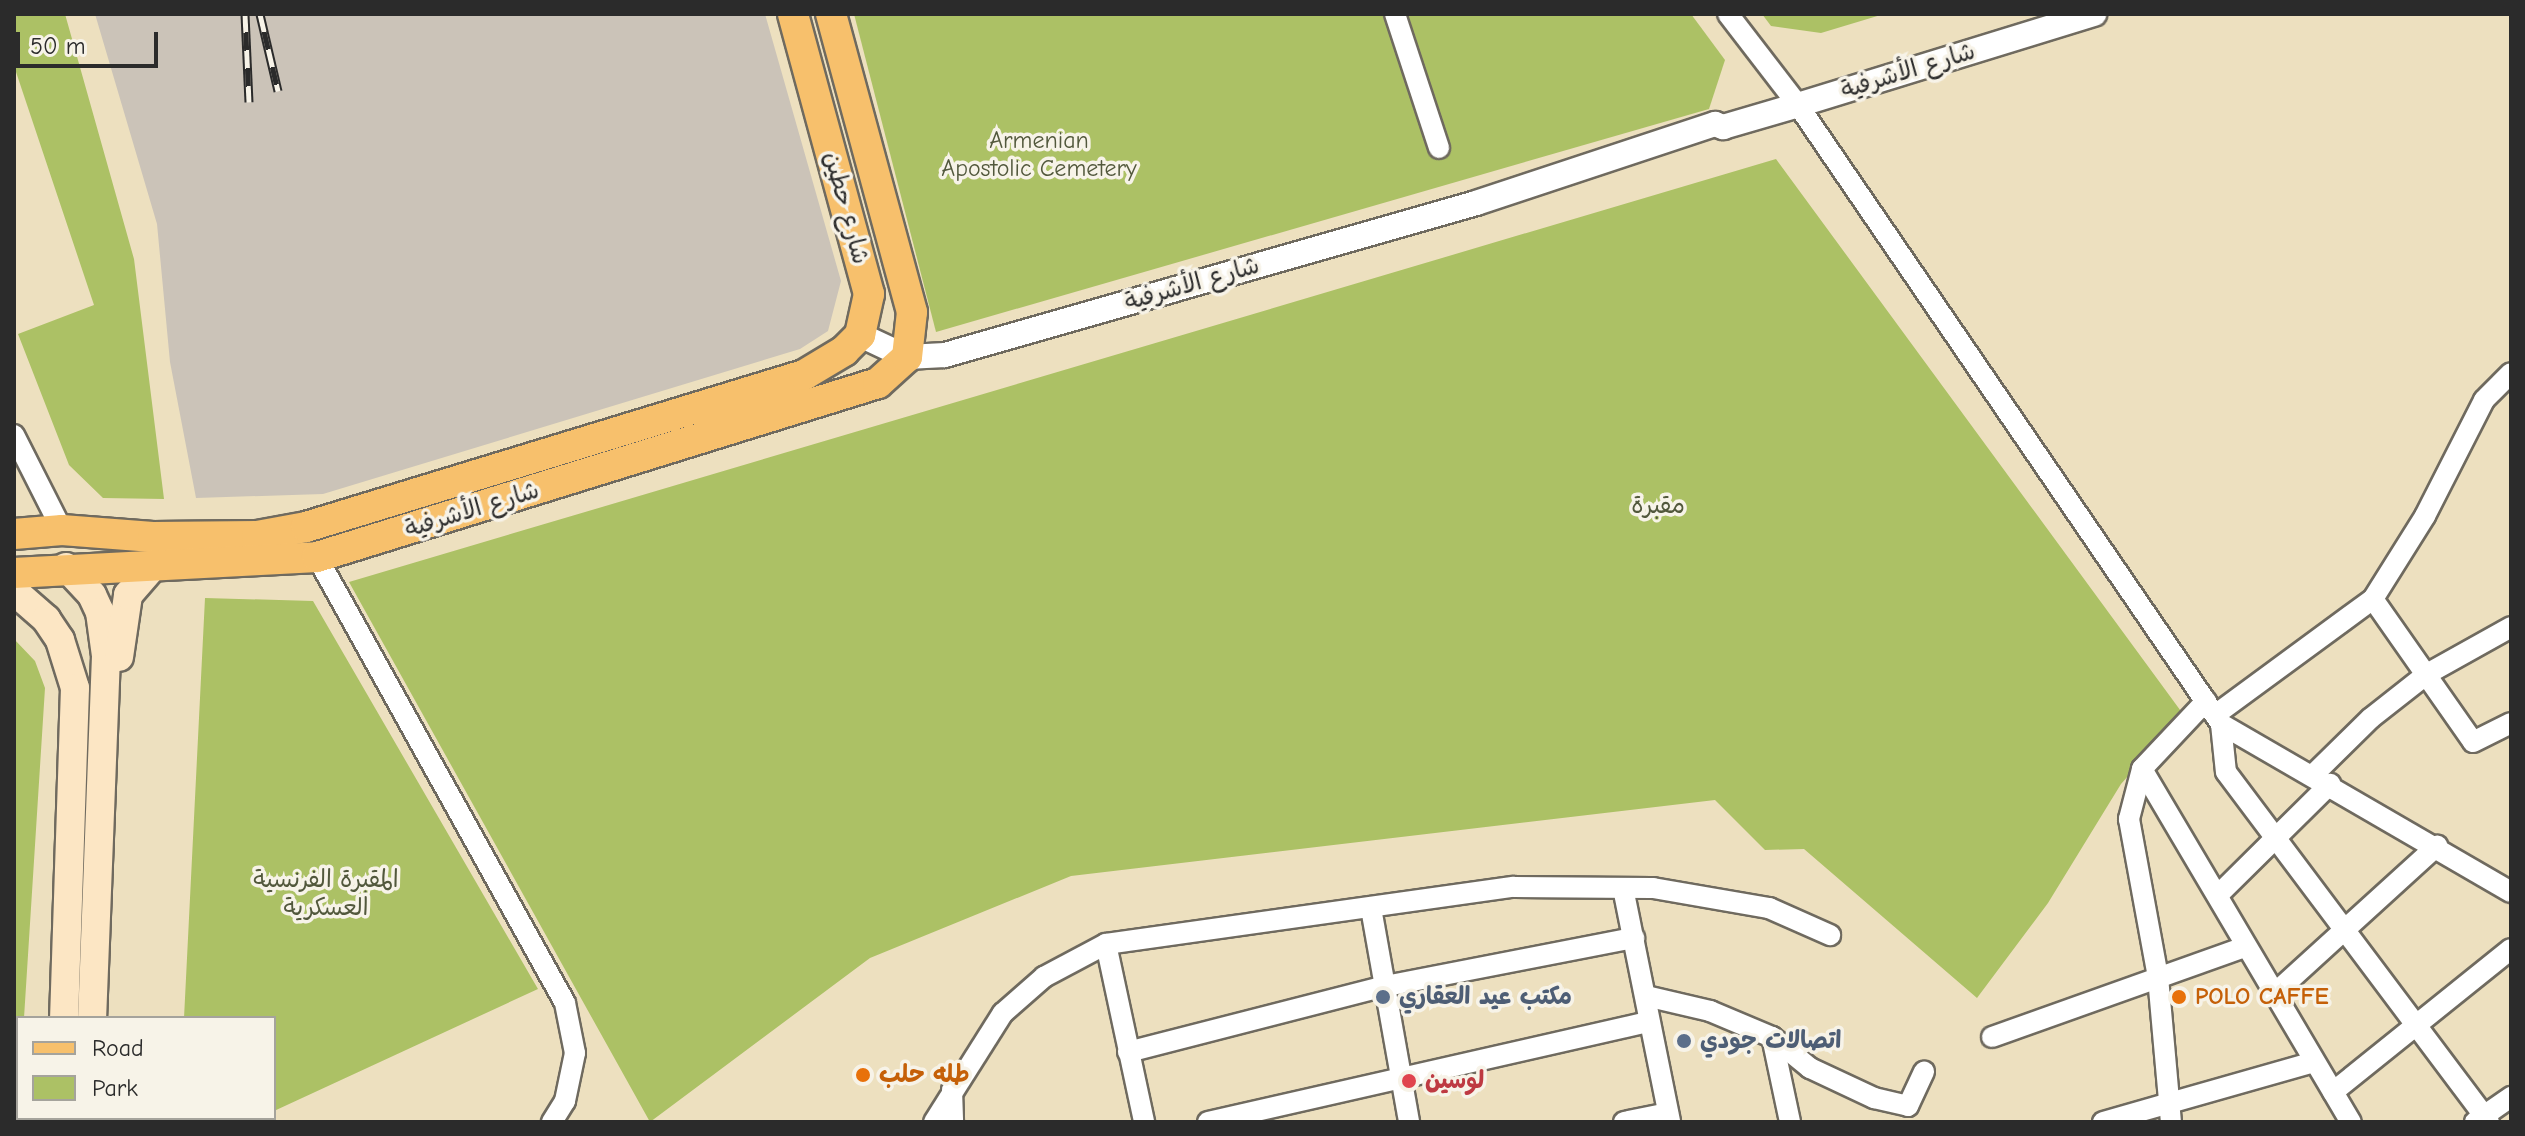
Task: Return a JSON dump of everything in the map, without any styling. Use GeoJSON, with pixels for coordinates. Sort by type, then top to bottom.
{"type":"FeatureCollection","features":[{"type":"Feature","properties":{"kind":"main road","name":"شارع حطين"},"geometry":{"type":"LineString","coordinates":[[793,14],[869,294],[860,335]]}},
{"type":"Feature","properties":{"kind":"main road","name":"شارع حطين"},"geometry":{"type":"LineString","coordinates":[[831,14],[902,268],[913,331],[907,357]]}},
{"type":"Feature","properties":{"kind":"main road","name":"شارع الأشرفية"},"geometry":{"type":"LineString","coordinates":[[14,534],[62,530],[242,537],[306,527],[804,375],[860,335]]}},
{"type":"Feature","properties":{"kind":"main road","name":"شارع الأشرفية"},"geometry":{"type":"LineString","coordinates":[[14,573],[66,567],[153,566],[317,557],[878,383],[907,357]]}},
{"type":"Feature","properties":{"kind":"main road"},"geometry":{"type":"LineString","coordinates":[[62,530],[66,567],[92,595],[103,632],[92,1016]]}},
{"type":"Feature","properties":{"kind":"main road"},"geometry":{"type":"LineString","coordinates":[[101,752],[114,705],[121,614],[138,580],[153,566]]}},
{"type":"Feature","properties":{"kind":"main road"},"geometry":{"type":"LineString","coordinates":[[14,591],[46,619],[60,640],[75,688],[64,1016]]}},
{"type":"Feature","properties":{"kind":"street"},"geometry":{"type":"LineString","coordinates":[[1395,14],[1439,148]]}},
{"type":"Feature","properties":{"kind":"street"},"geometry":{"type":"LineString","coordinates":[[1728,14],[1798,105],[2214,713],[2226,772],[2417,1026],[2483,1120],[2511,1097]]}},
{"type":"Feature","properties":{"kind":"street","name":"شارع الأشرفية"},"geometry":{"type":"LineString","coordinates":[[860,335],[907,357],[945,355],[1476,203],[1502,202],[1723,127],[2094,14]]}},
{"type":"Feature","properties":{"kind":"street"},"geometry":{"type":"LineString","coordinates":[[2170,1114],[2158,977],[2129,819],[2142,769],[2214,713],[2373,599],[2425,516],[2484,400],[2511,373]]}},
{"type":"Feature","properties":{"kind":"street"},"geometry":{"type":"LineString","coordinates":[[15,437],[62,530]]}},
{"type":"Feature","properties":{"kind":"street"},"geometry":{"type":"LineString","coordinates":[[14,474],[15,437]]}},
{"type":"Feature","properties":{"kind":"street"},"geometry":{"type":"LineString","coordinates":[[317,557],[565,1003],[575,1053],[565,1101],[552,1122]]}},
{"type":"Feature","properties":{"kind":"street"},"geometry":{"type":"LineString","coordinates":[[2373,599],[2473,742],[2511,723]]}},
{"type":"Feature","properties":{"kind":"street"},"geometry":{"type":"LineString","coordinates":[[2218,895],[2277,839],[2371,718],[2427,674],[2511,627]]}},
{"type":"Feature","properties":{"kind":"street"},"geometry":{"type":"LineString","coordinates":[[2214,713],[2511,892]]}},
{"type":"Feature","properties":{"kind":"street"},"geometry":{"type":"LineString","coordinates":[[2142,769],[2218,895],[2273,995],[2351,1122]]}},
{"type":"Feature","properties":{"kind":"street"},"geometry":{"type":"LineString","coordinates":[[2273,995],[2346,932],[2437,846]]}},
{"type":"Feature","properties":{"kind":"street"},"geometry":{"type":"LineString","coordinates":[[934,1122],[1003,1013],[1044,977],[1106,944],[1514,887],[1653,888],[1769,908],[1830,935]]}},
{"type":"Feature","properties":{"kind":"street"},"geometry":{"type":"LineString","coordinates":[[1623,888],[1669,1117],[1624,1122]]}},
{"type":"Feature","properties":{"kind":"street"},"geometry":{"type":"LineString","coordinates":[[1371,908],[1381,987],[1409,1122]]}},
{"type":"Feature","properties":{"kind":"street"},"geometry":{"type":"LineString","coordinates":[[1128,1052],[1381,987],[1634,938]]}},
{"type":"Feature","properties":{"kind":"street"},"geometry":{"type":"LineString","coordinates":[[1106,944],[1144,1122]]}},
{"type":"Feature","properties":{"kind":"street"},"geometry":{"type":"LineString","coordinates":[[1992,1037],[2245,947]]}},
{"type":"Feature","properties":{"kind":"street"},"geometry":{"type":"LineString","coordinates":[[2333,1092],[2511,949]]}},
{"type":"Feature","properties":{"kind":"street"},"geometry":{"type":"LineString","coordinates":[[1646,996],[1710,1011],[1772,1037],[1810,1068],[1874,1098],[1908,1106],[1924,1072]]}},
{"type":"Feature","properties":{"kind":"street"},"geometry":{"type":"LineString","coordinates":[[1208,1122],[1400,1075],[1649,1022]]}},
{"type":"Feature","properties":{"kind":"street"},"geometry":{"type":"LineString","coordinates":[[1772,1037],[1790,1122]]}},
{"type":"Feature","properties":{"kind":"street"},"geometry":{"type":"LineString","coordinates":[[2103,1122],[2170,1114],[2313,1062]]}},
{"type":"Feature","properties":{"kind":"street"},"geometry":{"type":"LineString","coordinates":[[952,1090],[953,1122]]}},
{"type":"Feature","properties":{"kind":"shaded area"},"geometry":{"type":"Polygon","coordinates":[[[95,14],[765,14],[841,281],[828,331],[800,349],[323,494],[196,498],[170,362],[157,224],[95,14]]]}},
{"type":"Feature","properties":{"kind":"green space"},"geometry":{"type":"Polygon","coordinates":[[[14,14],[65,14],[134,259],[164,499],[103,498],[69,465],[18,334],[94,305],[14,66],[14,14]]]}},
{"type":"Feature","properties":{"kind":"green space","name":"Armenian Apostolic Cemetery"},"geometry":{"type":"Polygon","coordinates":[[[854,14],[1691,14],[1725,60],[1709,109],[936,332],[854,14]]]}},
{"type":"Feature","properties":{"kind":"green space"},"geometry":{"type":"Polygon","coordinates":[[[1762,14],[1884,14],[1821,33],[1771,26],[1762,14]]]}},
{"type":"Feature","properties":{"kind":"green space","name":"مقبرة"},"geometry":{"type":"Polygon","coordinates":[[[1776,159],[2183,714],[2121,784],[2048,903],[1977,998],[1804,849],[1765,850],[1715,800],[1071,876],[870,958],[650,1122],[349,582],[1776,159]]]}},
{"type":"Feature","properties":{"kind":"green space","name":"المقبرة الفرنسية العسكرية"},"geometry":{"type":"Polygon","coordinates":[[[205,598],[313,601],[538,989],[276,1110],[276,1016],[184,1016],[205,598]]]}},
{"type":"Feature","properties":{"kind":"green space"},"geometry":{"type":"Polygon","coordinates":[[[14,639],[35,661],[45,688],[24,1016],[16,1016],[16,1120],[22,1122],[14,1122],[14,639]]]}},
{"type":"Feature","properties":{"kind":"railway"},"geometry":{"type":"LineString","coordinates":[[245,14],[249,102]]}},
{"type":"Feature","properties":{"kind":"railway"},"geometry":{"type":"LineString","coordinates":[[260,14],[278,91]]}},
{"type":"Feature","properties":{"kind":"place","name":"مكتب عيد العقاري"},"geometry":{"type":"Point","coordinates":[1383,997]}},
{"type":"Feature","properties":{"kind":"place","name":"POLO CAFFE"},"geometry":{"type":"Point","coordinates":[2179,997]}},
{"type":"Feature","properties":{"kind":"place","name":"اتصالات جودي"},"geometry":{"type":"Point","coordinates":[1684,1041]}},
{"type":"Feature","properties":{"kind":"place","name":"طله حلب"},"geometry":{"type":"Point","coordinates":[863,1075]}},
{"type":"Feature","properties":{"kind":"place","name":"لوسين"},"geometry":{"type":"Point","coordinates":[1409,1081]}}]}
